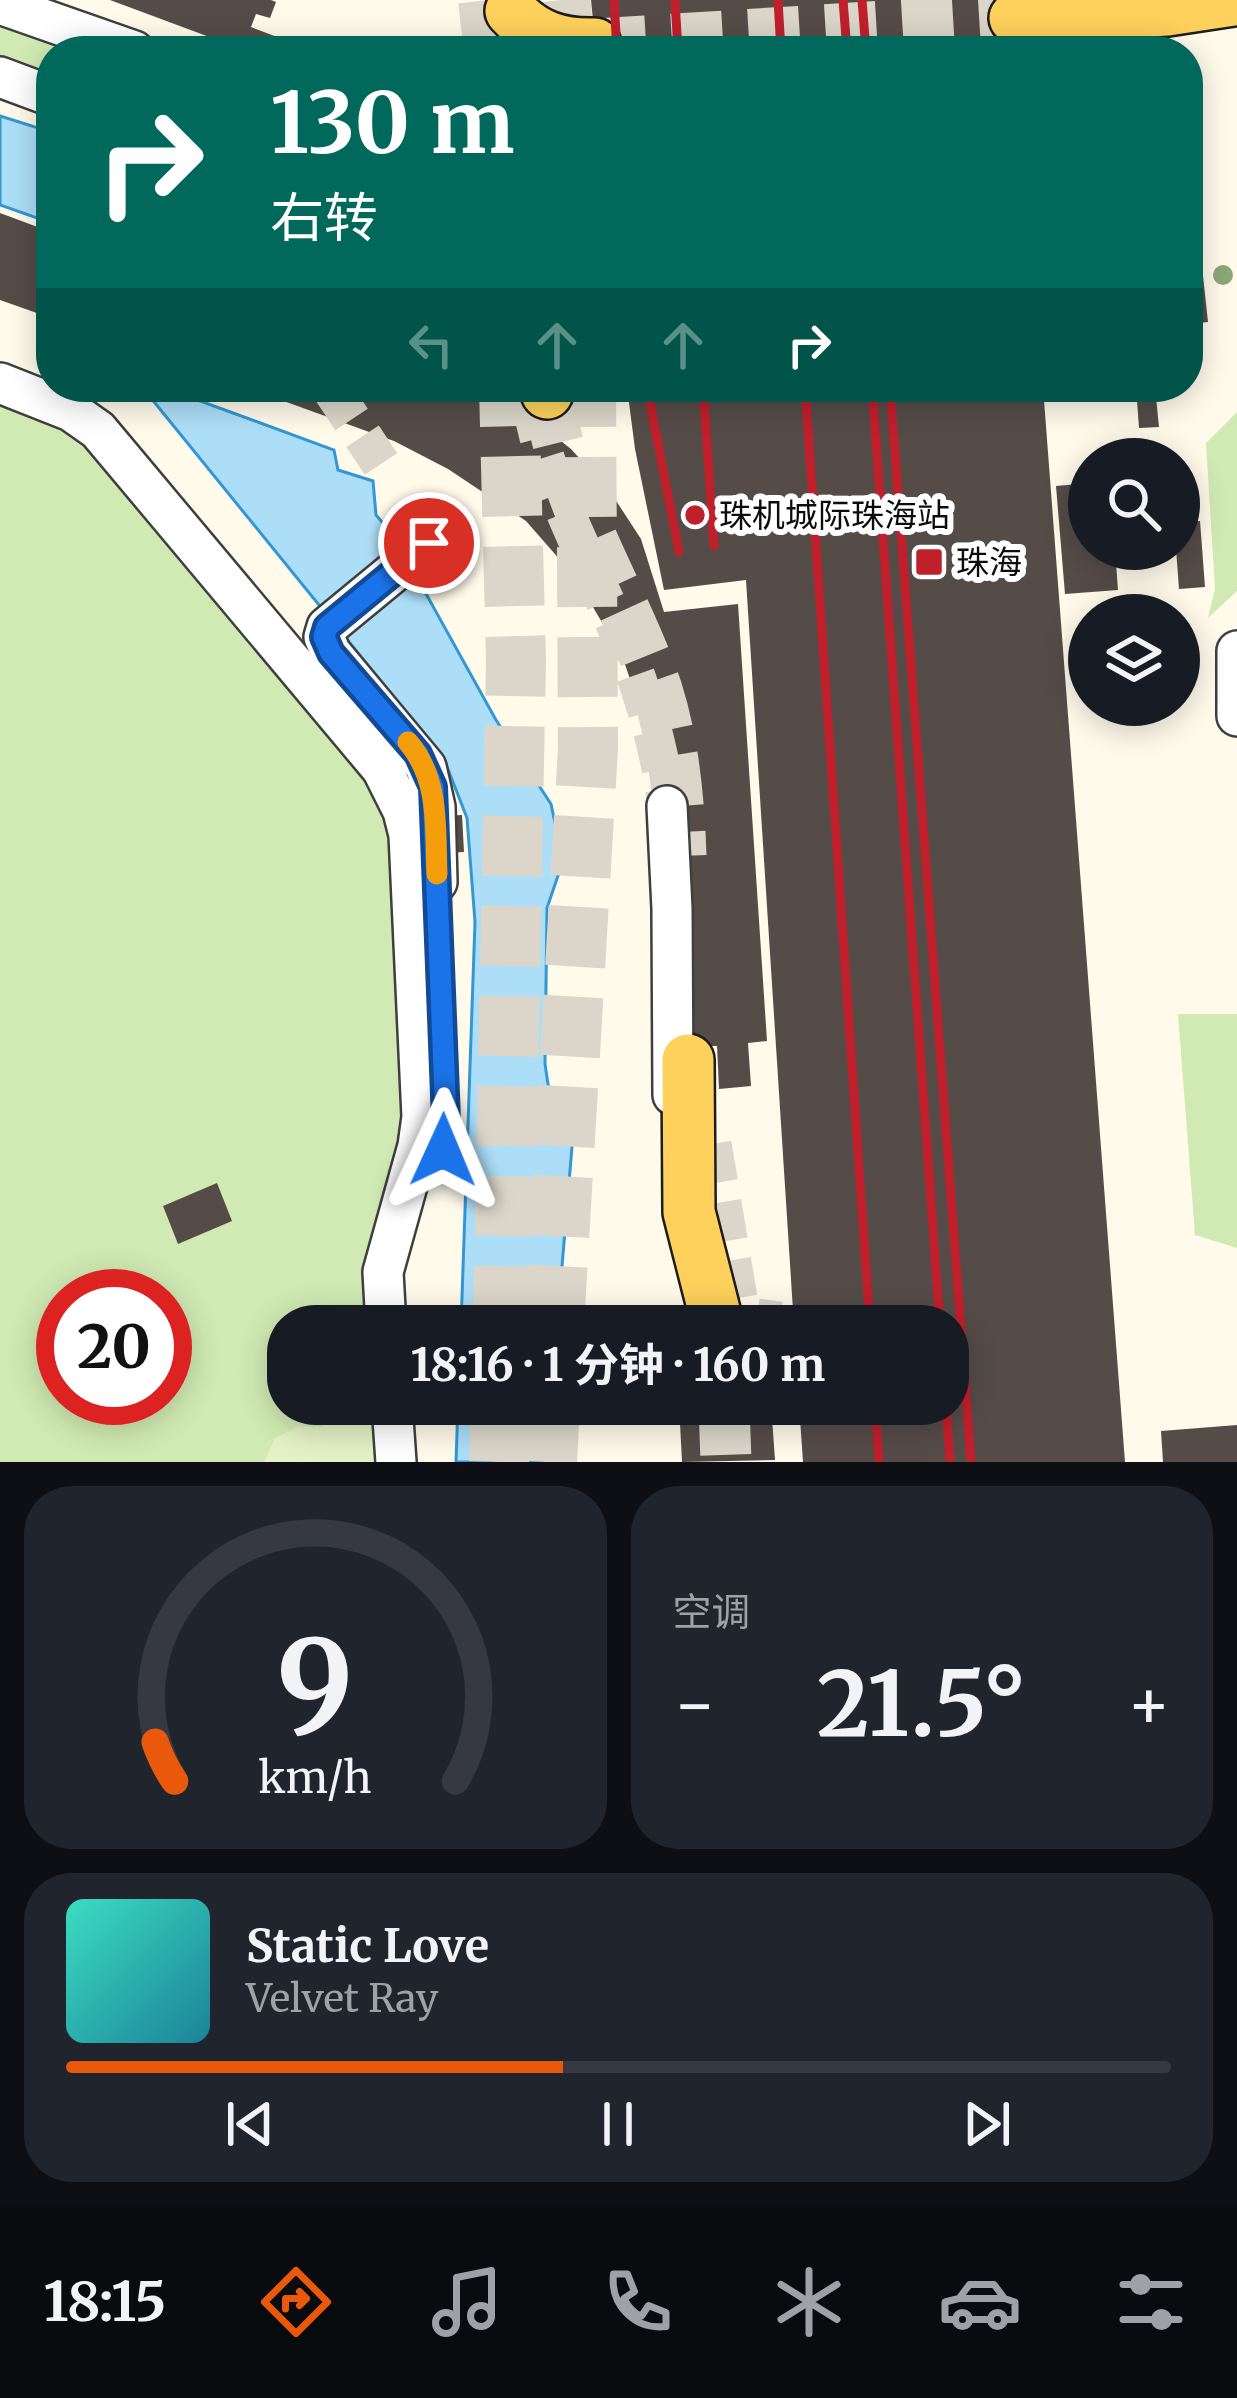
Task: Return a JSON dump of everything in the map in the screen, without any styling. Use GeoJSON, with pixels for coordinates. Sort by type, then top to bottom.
{"type":"FeatureCollection","features":[{"type":"Feature","properties":{"kind":"main road"},"geometry":{"type":"LineString","coordinates":[[1015,17],[1167,10],[1233,0]]}},
{"type":"Feature","properties":{"kind":"main road"},"geometry":{"type":"LineString","coordinates":[[511,19],[544,36]]}},
{"type":"Feature","properties":{"kind":"main road"},"geometry":{"type":"LineString","coordinates":[[688,1071],[689,1213],[713,1305]]}},
{"type":"Feature","properties":{"kind":"street"},"geometry":{"type":"LineString","coordinates":[[0,4],[90,36]]}},
{"type":"Feature","properties":{"kind":"street"},"geometry":{"type":"LineString","coordinates":[[0,77],[36,91]]}},
{"type":"Feature","properties":{"kind":"street"},"geometry":{"type":"LineString","coordinates":[[0,383],[36,397]]}},
{"type":"Feature","properties":{"kind":"street"},"geometry":{"type":"LineString","coordinates":[[48,402],[98,430],[382,769],[403,811],[409,835],[422,1117],[383,1271],[385,1305]]}},
{"type":"Feature","properties":{"kind":"street"},"geometry":{"type":"LineString","coordinates":[[409,1305],[407,1263],[446,1135],[433,787],[418,754],[331,653],[324,637],[327,627],[429,543]]}},
{"type":"Feature","properties":{"kind":"street"},"geometry":{"type":"LineString","coordinates":[[1237,651],[1237,716]]}},
{"type":"Feature","properties":{"kind":"street"},"geometry":{"type":"LineString","coordinates":[[667,806],[675,1209],[696,1305]]}},
{"type":"Feature","properties":{"kind":"street"},"geometry":{"type":"LineString","coordinates":[[688,1071],[712,1144]]}},
{"type":"Feature","properties":{"kind":"street"},"geometry":{"type":"LineString","coordinates":[[393,1425],[396,1462]]}},
{"type":"Feature","properties":{"kind":"street"},"geometry":{"type":"LineString","coordinates":[[418,1425],[421,1462]]}},
{"type":"Feature","properties":{"kind":"green space"},"geometry":{"type":"Polygon","coordinates":[[[0,8],[63,36],[36,36],[36,86],[0,73],[0,8]]]}},
{"type":"Feature","properties":{"kind":"green space"},"geometry":{"type":"Polygon","coordinates":[[[0,396],[78,429],[365,768],[394,837],[409,1117],[378,1305],[267,1305],[267,1425],[382,1425],[385,1462],[0,1462],[0,396]]]}},
{"type":"Feature","properties":{"kind":"green space"},"geometry":{"type":"Polygon","coordinates":[[[1237,412],[1237,591],[1208,618],[1215,589],[1206,443],[1237,412]]]}},
{"type":"Feature","properties":{"kind":"green space"},"geometry":{"type":"Polygon","coordinates":[[[1178,1014],[1237,1014],[1237,1248],[1195,1235],[1178,1014]]]}},
{"type":"Feature","properties":{"kind":"green space"},"geometry":{"type":"Polygon","coordinates":[[[376,1425],[380,1462],[264,1462],[275,1438],[299,1426],[376,1425]]]}},
{"type":"Feature","properties":{"kind":"water"},"geometry":{"type":"Polygon","coordinates":[[[0,116],[36,127],[36,218],[0,205],[0,116]]]}},
{"type":"Feature","properties":{"kind":"water"},"geometry":{"type":"Polygon","coordinates":[[[154,402],[203,402],[334,450],[338,470],[373,481],[376,515],[394,536],[496,720],[551,804],[563,861],[547,908],[545,1064],[552,1111],[560,1126],[573,1135],[559,1305],[462,1305],[475,922],[467,818],[444,759],[154,402]]]}},
{"type":"Feature","properties":{"kind":"water"},"geometry":{"type":"Polygon","coordinates":[[[457,1425],[547,1425],[543,1462],[456,1462],[457,1425]]]}},
{"type":"Feature","properties":{"kind":"building"},"geometry":{"type":"Polygon","coordinates":[[[110,0],[276,2],[270,18],[256,14],[251,27],[275,36],[207,36],[110,0]]]}},
{"type":"Feature","properties":{"kind":"building"},"geometry":{"type":"Polygon","coordinates":[[[591,0],[1014,0],[1017,36],[595,36],[591,0]]]}},
{"type":"Feature","properties":{"kind":"building"},"geometry":{"type":"Polygon","coordinates":[[[0,213],[36,226],[36,313],[0,300],[0,213]]]}},
{"type":"Feature","properties":{"kind":"building"},"geometry":{"type":"Polygon","coordinates":[[[1203,276],[1208,322],[1203,322],[1203,276]]]}},
{"type":"Feature","properties":{"kind":"building"},"geometry":{"type":"Polygon","coordinates":[[[286,402],[512,402],[571,449],[611,493],[641,539],[664,612],[738,604],[767,1041],[748,1043],[751,1086],[719,1089],[717,1046],[692,1046],[676,826],[664,776],[622,656],[575,577],[526,521],[448,469],[394,441],[286,402]]]}},
{"type":"Feature","properties":{"kind":"building"},"geometry":{"type":"Polygon","coordinates":[[[629,402],[1044,402],[1125,1462],[803,1462],[800,1425],[969,1425],[969,1305],[793,1305],[746,580],[664,590],[629,402]]]}},
{"type":"Feature","properties":{"kind":"building"},"geometry":{"type":"Polygon","coordinates":[[[1137,402],[1156,402],[1159,427],[1139,428],[1137,402]]]}},
{"type":"Feature","properties":{"kind":"building"},"geometry":{"type":"Polygon","coordinates":[[[1068,485],[1068,570],[1117,570],[1118,590],[1065,594],[1056,486],[1068,485]]]}},
{"type":"Feature","properties":{"kind":"building"},"geometry":{"type":"Polygon","coordinates":[[[1200,521],[1205,587],[1179,589],[1178,570],[1200,570],[1200,521]]]}},
{"type":"Feature","properties":{"kind":"building"},"geometry":{"type":"Polygon","coordinates":[[[462,815],[464,852],[442,853],[441,816],[462,815]]]}},
{"type":"Feature","properties":{"kind":"building"},"geometry":{"type":"Polygon","coordinates":[[[217,1183],[232,1221],[178,1244],[163,1206],[217,1183]]]}},
{"type":"Feature","properties":{"kind":"building"},"geometry":{"type":"Polygon","coordinates":[[[680,1425],[772,1425],[775,1460],[682,1462],[680,1425]]]}},
{"type":"Feature","properties":{"kind":"building"},"geometry":{"type":"Polygon","coordinates":[[[1237,1425],[1237,1462],[1163,1462],[1161,1431],[1237,1425]]]}},
{"type":"Feature","properties":{"kind":"tunnel"},"geometry":{"type":"LineString","coordinates":[[488,0],[492,36]]}},
{"type":"Feature","properties":{"kind":"tunnel"},"geometry":{"type":"LineString","coordinates":[[560,0],[564,36]]}},
{"type":"Feature","properties":{"kind":"tunnel"},"geometry":{"type":"LineString","coordinates":[[724,36],[1015,18]]}},
{"type":"Feature","properties":{"kind":"tunnel"},"geometry":{"type":"LineString","coordinates":[[340,402],[381,464]]}},
{"type":"Feature","properties":{"kind":"tunnel"},"geometry":{"type":"LineString","coordinates":[[503,1305],[516,661],[509,402]]}},
{"type":"Feature","properties":{"kind":"tunnel"},"geometry":{"type":"LineString","coordinates":[[531,402],[553,481],[638,682],[667,806]]}},
{"type":"Feature","properties":{"kind":"tunnel"},"geometry":{"type":"LineString","coordinates":[[549,402],[573,492],[657,690],[675,772],[681,856]]}},
{"type":"Feature","properties":{"kind":"tunnel"},"geometry":{"type":"LineString","coordinates":[[555,1305],[588,748],[586,402]]}},
{"type":"Feature","properties":{"kind":"tunnel"},"geometry":{"type":"LineString","coordinates":[[712,1144],[738,1298],[745,1305]]}},
{"type":"Feature","properties":{"kind":"tunnel"},"geometry":{"type":"LineString","coordinates":[[499,1462],[500,1425]]}},
{"type":"Feature","properties":{"kind":"tunnel"},"geometry":{"type":"LineString","coordinates":[[547,1462],[549,1425]]}},
{"type":"Feature","properties":{"kind":"tunnel"},"geometry":{"type":"LineString","coordinates":[[725,1425],[726,1462]]}},
{"type":"Feature","properties":{"kind":"railway"},"geometry":{"type":"LineString","coordinates":[[614,0],[616,36]]}},
{"type":"Feature","properties":{"kind":"railway"},"geometry":{"type":"LineString","coordinates":[[675,0],[677,36]]}},
{"type":"Feature","properties":{"kind":"railway"},"geometry":{"type":"LineString","coordinates":[[778,0],[780,36]]}},
{"type":"Feature","properties":{"kind":"railway"},"geometry":{"type":"LineString","coordinates":[[843,0],[846,36]]}},
{"type":"Feature","properties":{"kind":"railway"},"geometry":{"type":"LineString","coordinates":[[862,0],[865,36]]}},
{"type":"Feature","properties":{"kind":"railway"},"geometry":{"type":"LineString","coordinates":[[650,402],[679,552]]}},
{"type":"Feature","properties":{"kind":"railway"},"geometry":{"type":"LineString","coordinates":[[704,402],[714,546]]}},
{"type":"Feature","properties":{"kind":"railway"},"geometry":{"type":"LineString","coordinates":[[806,402],[869,1305]]}},
{"type":"Feature","properties":{"kind":"railway"},"geometry":{"type":"LineString","coordinates":[[873,402],[938,1305]]}},
{"type":"Feature","properties":{"kind":"railway"},"geometry":{"type":"LineString","coordinates":[[891,402],[971,1462]]}},
{"type":"Feature","properties":{"kind":"railway"},"geometry":{"type":"LineString","coordinates":[[876,1425],[879,1462]]}},
{"type":"Feature","properties":{"kind":"railway"},"geometry":{"type":"LineString","coordinates":[[947,1425],[950,1462]]}},
{"type":"Feature","properties":{"kind":"slow traffic"},"geometry":{"type":"LineString","coordinates":[[408,742],[433,787],[437,874]]}},
{"type":"Feature","properties":{"kind":"place","name":"珠机城际珠海站"},"geometry":{"type":"Point","coordinates":[695,515]}},
{"type":"Feature","properties":{"kind":"place","name":"珠海"},"geometry":{"type":"Point","coordinates":[929,562]}},
{"type":"Feature","properties":{"kind":"route"},"geometry":{"type":"LineString","coordinates":[[429,543],[327,627],[324,637],[331,653],[418,754],[433,787],[446,1120],[443,1150]]}}]}
